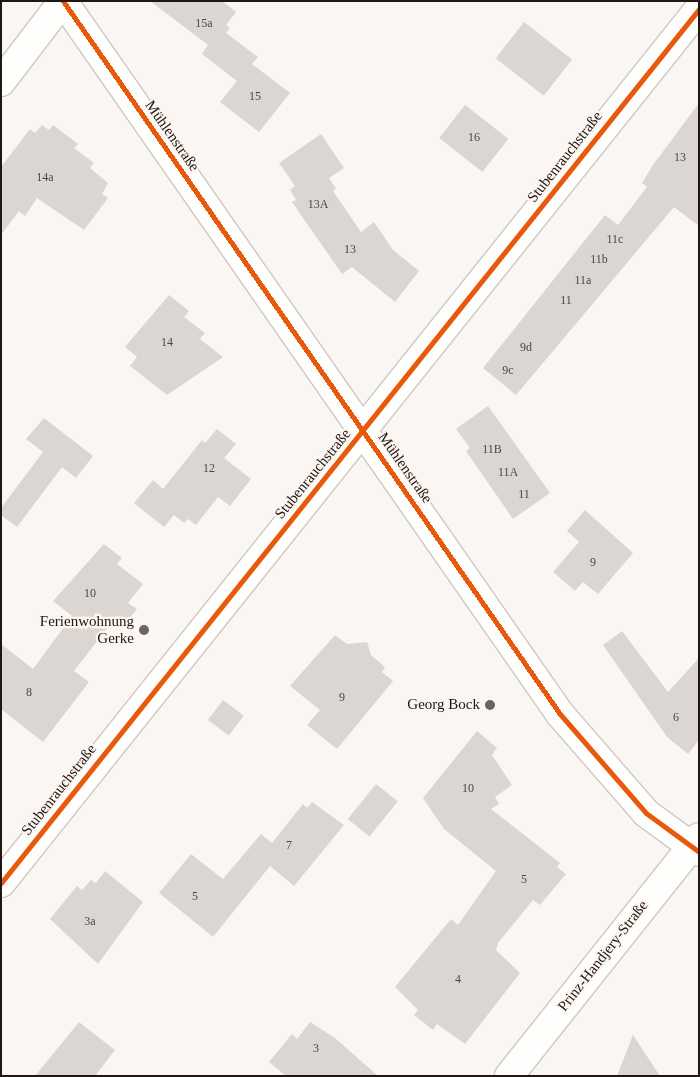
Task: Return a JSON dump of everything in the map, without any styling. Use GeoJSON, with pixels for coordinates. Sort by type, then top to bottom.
{"type":"FeatureCollection","features":[{"type":"Feature","properties":{"kind":"street"},"geometry":{"type":"LineString","coordinates":[[1,82],[63,1]]}},
{"type":"Feature","properties":{"kind":"street","name":"Mühlenstraße"},"geometry":{"type":"LineString","coordinates":[[63,1],[560,714],[646,813],[696,845]]}},
{"type":"Feature","properties":{"kind":"street","name":"Stubenrauchstraße"},"geometry":{"type":"LineString","coordinates":[[1,883],[364,432],[699,9]]}},
{"type":"Feature","properties":{"kind":"street","name":"Prinz-Handjery-Straße"},"geometry":{"type":"LineString","coordinates":[[509,1076],[696,845]]}},
{"type":"Feature","properties":{"kind":"building"},"geometry":{"type":"Polygon","coordinates":[[[150,1],[222,1],[236,12],[226,25],[230,28],[226,33],[258,57],[252,64],[290,93],[259,132],[220,102],[237,81],[202,54],[208,45],[150,1]]]}},
{"type":"Feature","properties":{"kind":"building"},"geometry":{"type":"Polygon","coordinates":[[[524,22],[572,60],[544,96],[496,58],[524,22]]]}},
{"type":"Feature","properties":{"kind":"building"},"geometry":{"type":"Polygon","coordinates":[[[699,103],[699,226],[674,207],[516,395],[483,368],[605,215],[618,225],[647,187],[642,183],[653,165],[699,103]]]}},
{"type":"Feature","properties":{"kind":"building"},"geometry":{"type":"Polygon","coordinates":[[[465,105],[508,139],[482,172],[439,138],[465,105]]]}},
{"type":"Feature","properties":{"kind":"building"},"geometry":{"type":"Polygon","coordinates":[[[42,125],[49,130],[53,125],[78,144],[74,148],[94,163],[90,168],[108,183],[102,194],[108,198],[84,230],[37,198],[25,216],[19,211],[1,235],[1,167],[30,129],[35,133],[42,125]]]}},
{"type":"Feature","properties":{"kind":"building"},"geometry":{"type":"Polygon","coordinates":[[[321,134],[344,168],[329,178],[336,189],[333,191],[361,232],[374,222],[393,250],[419,271],[395,302],[352,267],[342,274],[292,202],[296,200],[290,190],[295,186],[279,163],[321,134]]]}},
{"type":"Feature","properties":{"kind":"building"},"geometry":{"type":"Polygon","coordinates":[[[169,295],[189,311],[184,317],[205,333],[200,339],[223,357],[167,395],[130,366],[137,357],[125,347],[169,295]]]}},
{"type":"Feature","properties":{"kind":"building"},"geometry":{"type":"Polygon","coordinates":[[[488,406],[550,493],[513,519],[466,451],[470,448],[456,429],[488,406]]]}},
{"type":"Feature","properties":{"kind":"building"},"geometry":{"type":"Polygon","coordinates":[[[44,418],[93,456],[76,478],[62,467],[17,527],[1,515],[1,508],[43,452],[26,439],[44,418]]]}},
{"type":"Feature","properties":{"kind":"building"},"geometry":{"type":"Polygon","coordinates":[[[217,429],[236,444],[224,458],[251,479],[230,506],[218,497],[196,525],[188,519],[184,523],[174,515],[164,527],[134,503],[153,480],[163,489],[202,440],[205,443],[217,429]]]}},
{"type":"Feature","properties":{"kind":"building"},"geometry":{"type":"Polygon","coordinates":[[[585,510],[633,553],[598,594],[583,582],[575,591],[553,572],[579,542],[567,531],[585,510]]]}},
{"type":"Feature","properties":{"kind":"building"},"geometry":{"type":"Polygon","coordinates":[[[104,544],[122,558],[117,564],[143,584],[128,603],[137,609],[121,629],[112,622],[74,671],[89,682],[43,742],[1,709],[1,644],[33,669],[72,616],[53,601],[104,544]]]}},
{"type":"Feature","properties":{"kind":"building"},"geometry":{"type":"Polygon","coordinates":[[[622,631],[668,692],[699,658],[699,740],[688,754],[667,737],[603,645],[622,631]]]}},
{"type":"Feature","properties":{"kind":"building"},"geometry":{"type":"Polygon","coordinates":[[[335,635],[347,644],[367,642],[371,655],[385,667],[382,672],[393,681],[337,749],[307,725],[320,710],[290,686],[335,635]]]}},
{"type":"Feature","properties":{"kind":"building"},"geometry":{"type":"Polygon","coordinates":[[[223,700],[244,716],[229,736],[208,720],[223,700]]]}},
{"type":"Feature","properties":{"kind":"building"},"geometry":{"type":"Polygon","coordinates":[[[477,731],[497,748],[492,755],[512,785],[495,797],[499,804],[491,809],[560,863],[557,867],[566,874],[540,905],[533,900],[498,943],[496,950],[520,973],[465,1044],[437,1024],[433,1030],[414,1015],[418,1010],[395,987],[451,919],[458,925],[496,871],[444,829],[423,798],[477,731]]]}},
{"type":"Feature","properties":{"kind":"building"},"geometry":{"type":"Polygon","coordinates":[[[376,784],[398,802],[369,837],[348,819],[376,784]]]}},
{"type":"Feature","properties":{"kind":"building"},"geometry":{"type":"Polygon","coordinates":[[[312,802],[344,825],[294,886],[270,866],[213,937],[159,893],[191,854],[223,879],[261,834],[272,843],[303,804],[307,808],[312,802]]]}},
{"type":"Feature","properties":{"kind":"building"},"geometry":{"type":"Polygon","coordinates":[[[105,871],[143,902],[98,964],[50,919],[77,886],[82,890],[91,880],[96,883],[105,871]]]}},
{"type":"Feature","properties":{"kind":"building"},"geometry":{"type":"Polygon","coordinates":[[[79,1022],[115,1050],[95,1076],[35,1076],[79,1022]]]}},
{"type":"Feature","properties":{"kind":"building"},"geometry":{"type":"Polygon","coordinates":[[[310,1022],[335,1038],[378,1076],[286,1076],[269,1062],[292,1034],[297,1039],[310,1022]]]}},
{"type":"Feature","properties":{"kind":"building"},"geometry":{"type":"Polygon","coordinates":[[[633,1035],[660,1076],[617,1076],[633,1035]]]}},
{"type":"Feature","properties":{"kind":"cycle path"},"geometry":{"type":"LineString","coordinates":[[63,1],[560,714],[646,813],[699,852]]}},
{"type":"Feature","properties":{"kind":"cycle path"},"geometry":{"type":"LineString","coordinates":[[1,883],[699,9]]}},
{"type":"Feature","properties":{"kind":"place","name":"Ferienwohnung Gerke"},"geometry":{"type":"Point","coordinates":[144,630]}},
{"type":"Feature","properties":{"kind":"place","name":"Georg Bock"},"geometry":{"type":"Point","coordinates":[490,705]}}]}
